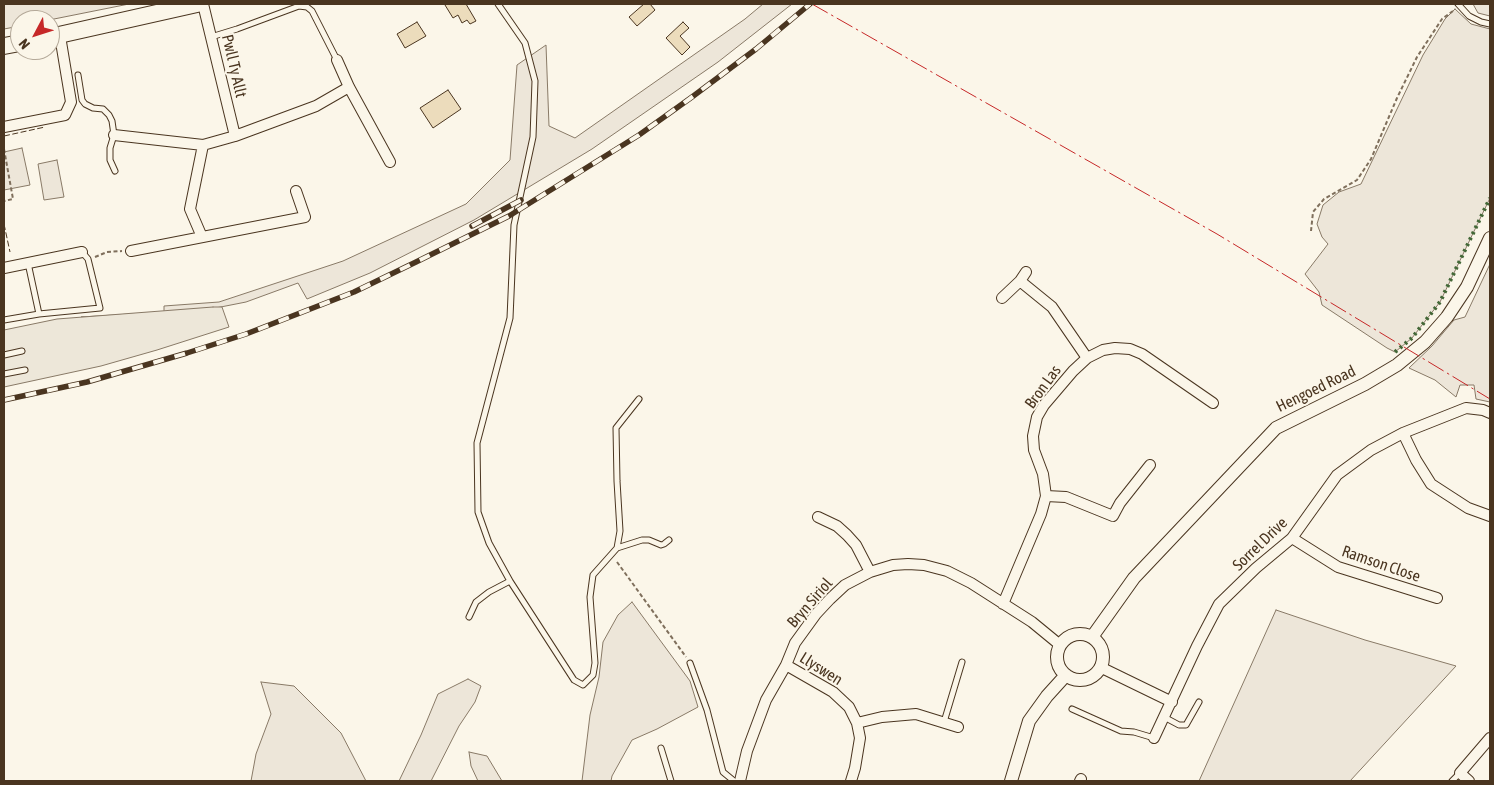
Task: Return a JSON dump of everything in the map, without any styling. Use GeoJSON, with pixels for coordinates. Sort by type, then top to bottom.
{"type":"FeatureCollection","features":[{"type":"Feature","properties":{"kind":"main road"},"geometry":{"type":"LineString","coordinates":[[60,36],[197,4]]}},
{"type":"Feature","properties":{"kind":"street","name":"Pwll Ty Allt"},"geometry":{"type":"LineString","coordinates":[[203,4],[235,136]]}},
{"type":"Feature","properties":{"kind":"street"},"geometry":{"type":"LineString","coordinates":[[4,127],[65,115],[72,102],[60,56]]}},
{"type":"Feature","properties":{"kind":"street"},"geometry":{"type":"LineString","coordinates":[[337,60],[349,87],[390,162]]}},
{"type":"Feature","properties":{"kind":"street"},"geometry":{"type":"LineString","coordinates":[[114,135],[202,145],[235,136],[316,106],[349,87]]}},
{"type":"Feature","properties":{"kind":"street"},"geometry":{"type":"LineString","coordinates":[[202,145],[190,208],[202,237]]}},
{"type":"Feature","properties":{"kind":"street"},"geometry":{"type":"LineString","coordinates":[[131,251],[304,217],[296,190]]}},
{"type":"Feature","properties":{"kind":"street","name":"Hengoed Road"},"geometry":{"type":"LineString","coordinates":[[1092,637],[1134,578],[1276,428],[1366,384],[1397,365],[1425,342],[1448,317],[1467,287],[1490,238]]}},
{"type":"Feature","properties":{"kind":"street"},"geometry":{"type":"LineString","coordinates":[[4,268],[82,252]]}},
{"type":"Feature","properties":{"kind":"street"},"geometry":{"type":"LineString","coordinates":[[1002,298],[1020,281],[1026,272]]}},
{"type":"Feature","properties":{"kind":"street"},"geometry":{"type":"LineString","coordinates":[[1020,281],[1052,307],[1087,358]]}},
{"type":"Feature","properties":{"kind":"street","name":"Bron Las"},"geometry":{"type":"LineString","coordinates":[[1003,604],[1041,514],[1046,496],[1043,474],[1034,450],[1033,436],[1036,417],[1073,370],[1087,358],[1103,350],[1115,348],[1130,349],[1142,354],[1213,403]]}},
{"type":"Feature","properties":{"kind":"street","name":"Sorrel Drive"},"geometry":{"type":"LineString","coordinates":[[1154,738],[1219,604],[1256,568],[1292,538],[1337,475],[1371,450],[1403,433],[1466,408],[1483,410],[1490,413]]}},
{"type":"Feature","properties":{"kind":"street"},"geometry":{"type":"LineString","coordinates":[[1403,433],[1416,460],[1431,484],[1468,508],[1490,516]]}},
{"type":"Feature","properties":{"kind":"street"},"geometry":{"type":"LineString","coordinates":[[1046,496],[1066,497],[1113,516],[1120,503],[1150,465]]}},
{"type":"Feature","properties":{"kind":"street"},"geometry":{"type":"LineString","coordinates":[[818,517],[837,526],[847,535],[856,545],[870,572]]}},
{"type":"Feature","properties":{"kind":"street","name":"Ramson Close"},"geometry":{"type":"LineString","coordinates":[[1292,538],[1338,567],[1438,598]]}},
{"type":"Feature","properties":{"kind":"street","name":"Bryn Siriol"},"geometry":{"type":"LineString","coordinates":[[740,781],[747,751],[766,700],[786,665],[795,643],[816,614],[844,586],[860,576],[893,564],[924,565],[947,571],[971,583],[1032,622],[1060,644]]}},
{"type":"Feature","properties":{"kind":"street"},"geometry":{"type":"LineString","coordinates":[[1085,634],[1092,637],[1101,647],[1102,661],[1100,667],[1089,678],[1073,678],[1066,675],[1058,664],[1057,658],[1060,644],[1071,635],[1085,634]]}},
{"type":"Feature","properties":{"kind":"street","name":"Llyswen"},"geometry":{"type":"LineString","coordinates":[[786,665],[833,692],[849,707],[857,723],[860,738],[851,781]]}},
{"type":"Feature","properties":{"kind":"street"},"geometry":{"type":"LineString","coordinates":[[1100,667],[1172,702]]}},
{"type":"Feature","properties":{"kind":"street"},"geometry":{"type":"LineString","coordinates":[[1011,781],[1029,721],[1047,696],[1066,675]]}},
{"type":"Feature","properties":{"kind":"street"},"geometry":{"type":"LineString","coordinates":[[857,723],[882,717],[916,714],[958,727]]}},
{"type":"Feature","properties":{"kind":"street"},"geometry":{"type":"LineString","coordinates":[[1469,781],[1460,773],[1490,738]]}},
{"type":"Feature","properties":{"kind":"lane"},"geometry":{"type":"LineString","coordinates":[[498,4],[525,43],[536,81],[533,137],[514,225],[510,318],[477,443],[478,512],[489,543],[510,581],[574,680],[583,685],[593,676],[595,663],[590,597],[594,575],[617,548],[620,531],[616,428],[639,399]]}},
{"type":"Feature","properties":{"kind":"lane"},"geometry":{"type":"LineString","coordinates":[[1459,5],[1469,16],[1490,24]]}},
{"type":"Feature","properties":{"kind":"lane"},"geometry":{"type":"LineString","coordinates":[[211,37],[299,6],[307,7],[312,11],[337,60]]}},
{"type":"Feature","properties":{"kind":"lane"},"geometry":{"type":"LineString","coordinates":[[78,75],[82,100],[85,104],[94,108],[103,109],[112,121],[114,135],[110,148],[110,160],[115,171]]}},
{"type":"Feature","properties":{"kind":"lane"},"geometry":{"type":"LineString","coordinates":[[4,320],[39,314],[100,308],[89,261],[82,252]]}},
{"type":"Feature","properties":{"kind":"lane"},"geometry":{"type":"LineString","coordinates":[[28,263],[39,314]]}},
{"type":"Feature","properties":{"kind":"lane"},"geometry":{"type":"LineString","coordinates":[[4,355],[22,351]]}},
{"type":"Feature","properties":{"kind":"lane"},"geometry":{"type":"LineString","coordinates":[[4,374],[25,370]]}},
{"type":"Feature","properties":{"kind":"lane"},"geometry":{"type":"LineString","coordinates":[[617,548],[642,540],[649,540],[661,545],[669,540]]}},
{"type":"Feature","properties":{"kind":"lane"},"geometry":{"type":"LineString","coordinates":[[469,617],[476,602],[489,592],[510,581]]}},
{"type":"Feature","properties":{"kind":"lane"},"geometry":{"type":"LineString","coordinates":[[944,723],[962,662]]}},
{"type":"Feature","properties":{"kind":"lane"},"geometry":{"type":"LineString","coordinates":[[690,663],[707,710],[723,772],[734,781]]}},
{"type":"Feature","properties":{"kind":"lane"},"geometry":{"type":"LineString","coordinates":[[1164,718],[1179,725],[1186,725],[1199,702]]}},
{"type":"Feature","properties":{"kind":"lane"},"geometry":{"type":"LineString","coordinates":[[1072,709],[1121,731],[1134,732],[1154,738]]}},
{"type":"Feature","properties":{"kind":"lane"},"geometry":{"type":"LineString","coordinates":[[661,748],[671,781]]}},
{"type":"Feature","properties":{"kind":"lane"},"geometry":{"type":"LineString","coordinates":[[1452,781],[1460,773]]}},
{"type":"Feature","properties":{"kind":"path"},"geometry":{"type":"LineString","coordinates":[[1311,231],[1313,212],[1318,205],[1324,199],[1357,180],[1362,173],[1371,159],[1396,98],[1418,57],[1442,19],[1459,5]]}},
{"type":"Feature","properties":{"kind":"path"},"geometry":{"type":"LineString","coordinates":[[4,149],[13,199],[4,201]]}},
{"type":"Feature","properties":{"kind":"path"},"geometry":{"type":"LineString","coordinates":[[89,261],[107,252],[131,251]]}},
{"type":"Feature","properties":{"kind":"path"},"geometry":{"type":"LineString","coordinates":[[612,554],[690,663]]}},
{"type":"Feature","properties":{"kind":"shaded area"},"geometry":{"type":"Polygon","coordinates":[[[4,4],[129,4],[60,18],[60,10],[10,10],[10,28],[4,29],[4,4]]]}},
{"type":"Feature","properties":{"kind":"shaded area"},"geometry":{"type":"Polygon","coordinates":[[[763,4],[792,4],[718,62],[592,149],[474,220],[370,273],[307,299],[298,283],[246,302],[170,317],[81,317],[164,312],[164,306],[219,302],[343,261],[466,204],[510,160],[517,65],[546,45],[549,126],[575,138],[745,19],[763,4]]]}},
{"type":"Feature","properties":{"kind":"shaded area"},"geometry":{"type":"Polygon","coordinates":[[[1473,4],[1490,4],[1490,16],[1478,13],[1473,4]]]}},
{"type":"Feature","properties":{"kind":"shaded area"},"geometry":{"type":"Polygon","coordinates":[[[1455,9],[1471,24],[1490,29],[1490,198],[1440,302],[1412,338],[1395,352],[1322,305],[1319,292],[1305,274],[1328,244],[1322,237],[1317,224],[1323,205],[1339,192],[1361,184],[1423,55],[1445,19],[1455,9]]]}},
{"type":"Feature","properties":{"kind":"shaded area"},"geometry":{"type":"Polygon","coordinates":[[[22,148],[30,185],[4,190],[4,152],[22,148]]]}},
{"type":"Feature","properties":{"kind":"shaded area"},"geometry":{"type":"Polygon","coordinates":[[[57,160],[64,197],[44,200],[38,164],[57,160]]]}},
{"type":"Feature","properties":{"kind":"shaded area"},"geometry":{"type":"Polygon","coordinates":[[[1490,264],[1490,402],[1476,399],[1474,385],[1460,385],[1456,397],[1435,380],[1409,368],[1432,346],[1454,320],[1465,317],[1490,264]]]}},
{"type":"Feature","properties":{"kind":"shaded area"},"geometry":{"type":"Polygon","coordinates":[[[222,307],[229,327],[101,366],[4,387],[4,330],[57,319],[222,307]]]}},
{"type":"Feature","properties":{"kind":"shaded area"},"geometry":{"type":"Polygon","coordinates":[[[632,602],[690,681],[698,707],[632,740],[611,781],[582,781],[590,715],[599,677],[603,642],[618,615],[632,602]]]}},
{"type":"Feature","properties":{"kind":"shaded area"},"geometry":{"type":"Polygon","coordinates":[[[1276,610],[1365,640],[1456,666],[1350,781],[1199,781],[1276,610]]]}},
{"type":"Feature","properties":{"kind":"shaded area"},"geometry":{"type":"Polygon","coordinates":[[[468,679],[481,686],[475,702],[459,726],[431,781],[399,781],[438,694],[468,679]]]}},
{"type":"Feature","properties":{"kind":"shaded area"},"geometry":{"type":"Polygon","coordinates":[[[261,682],[294,686],[341,733],[366,781],[251,781],[256,754],[271,714],[261,682]]]}},
{"type":"Feature","properties":{"kind":"shaded area"},"geometry":{"type":"Polygon","coordinates":[[[469,752],[487,756],[502,781],[478,781],[471,766],[469,752]]]}},
{"type":"Feature","properties":{"kind":"building"},"geometry":{"type":"Polygon","coordinates":[[[466,4],[476,21],[470,24],[467,20],[462,23],[458,15],[453,18],[445,5],[466,4]]]}},
{"type":"Feature","properties":{"kind":"building"},"geometry":{"type":"Polygon","coordinates":[[[644,4],[650,4],[655,10],[637,26],[629,17],[644,4]]]}},
{"type":"Feature","properties":{"kind":"building"},"geometry":{"type":"Polygon","coordinates":[[[417,22],[426,36],[405,48],[397,34],[417,22]]]}},
{"type":"Feature","properties":{"kind":"building"},"geometry":{"type":"Polygon","coordinates":[[[683,22],[689,28],[680,36],[690,47],[682,55],[666,38],[683,22]]]}},
{"type":"Feature","properties":{"kind":"building"},"geometry":{"type":"Polygon","coordinates":[[[448,90],[461,109],[433,128],[420,108],[448,90]]]}},
{"type":"Feature","properties":{"kind":"railway"},"geometry":{"type":"LineString","coordinates":[[4,400],[87,382],[246,334],[354,292],[416,262],[509,216],[639,135],[756,49],[810,4]]}},
{"type":"Feature","properties":{"kind":"railway"},"geometry":{"type":"LineString","coordinates":[[472,226],[521,200]]}},
{"type":"Feature","properties":{"kind":"hedge"},"geometry":{"type":"LineString","coordinates":[[1395,352],[1412,338],[1440,302],[1490,198]]}},
{"type":"Feature","properties":{"kind":"fence"},"geometry":{"type":"LineString","coordinates":[[4,136],[45,127]]}},
{"type":"Feature","properties":{"kind":"fence"},"geometry":{"type":"LineString","coordinates":[[4,224],[10,252]]}},
{"type":"Feature","properties":{"kind":"power"},"geometry":{"type":"LineString","coordinates":[[812,4],[1217,234],[1490,399]]}}]}
